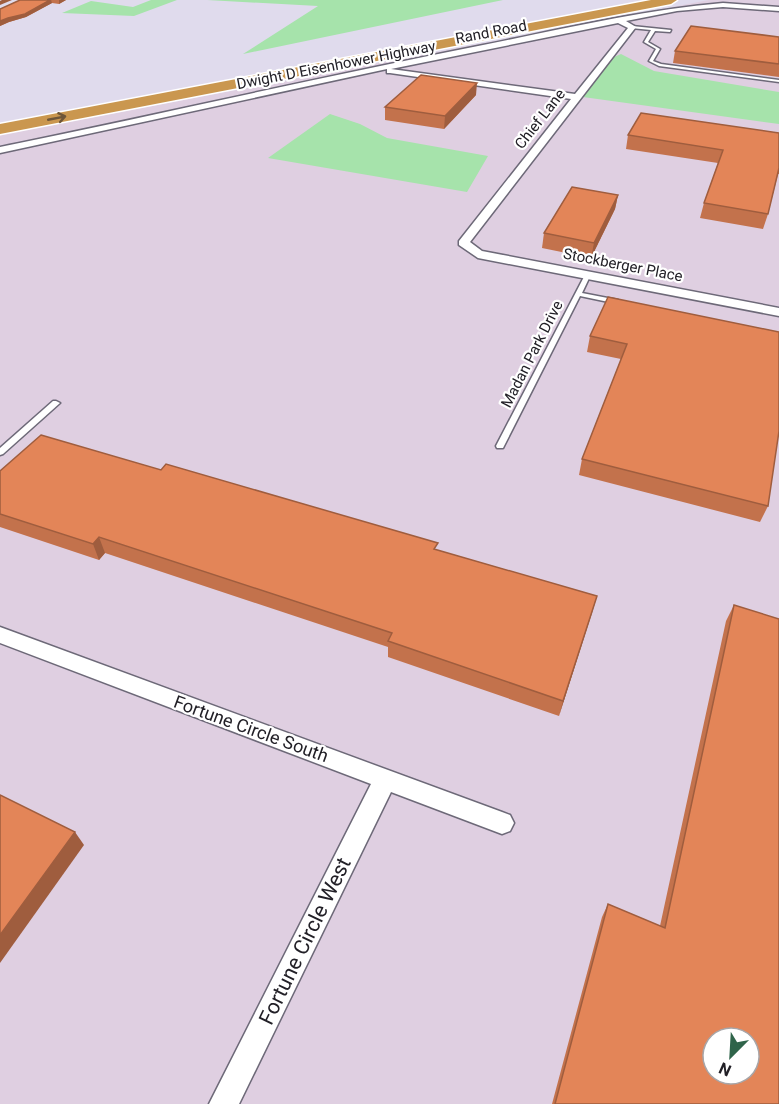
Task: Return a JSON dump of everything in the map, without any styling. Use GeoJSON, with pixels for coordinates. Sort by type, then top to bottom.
{"type":"FeatureCollection","features":[{"type":"Feature","properties":{"kind":"highway","name":"Dwight D Eisenhower Highway"},"geometry":{"type":"LineString","coordinates":[[0,114],[597,8],[671,0]]}},
{"type":"Feature","properties":{"kind":"highway"},"geometry":{"type":"LineString","coordinates":[[597,8],[692,0]]}},
{"type":"Feature","properties":{"kind":"highway","name":"Dwight D Eisenhower Highway"},"geometry":{"type":"LineString","coordinates":[[0,129],[597,8]]}},
{"type":"Feature","properties":{"kind":"highway"},"geometry":{"type":"LineString","coordinates":[[131,89],[165,81]]}},
{"type":"Feature","properties":{"kind":"street","name":"Rand Road"},"geometry":{"type":"LineString","coordinates":[[0,150],[376,69],[695,6],[723,5],[779,9]]}},
{"type":"Feature","properties":{"kind":"street"},"geometry":{"type":"LineString","coordinates":[[618,20],[632,27]]}},
{"type":"Feature","properties":{"kind":"street","name":"Chief Lane"},"geometry":{"type":"LineString","coordinates":[[463,243],[632,27]]}},
{"type":"Feature","properties":{"kind":"street"},"geometry":{"type":"LineString","coordinates":[[376,69],[577,97]]}},
{"type":"Feature","properties":{"kind":"street","name":"Stockberger Place"},"geometry":{"type":"LineString","coordinates":[[463,243],[478,254],[779,312]]}},
{"type":"Feature","properties":{"kind":"street","name":"Fortune Circle South"},"geometry":{"type":"LineString","coordinates":[[0,635],[502,823]]}},
{"type":"Feature","properties":{"kind":"street","name":"Fortune Circle West"},"geometry":{"type":"LineString","coordinates":[[224,1104],[386,778]]}},
{"type":"Feature","properties":{"kind":"lane"},"geometry":{"type":"LineString","coordinates":[[632,27],[670,31]]}},
{"type":"Feature","properties":{"kind":"lane"},"geometry":{"type":"LineString","coordinates":[[654,29],[646,42],[658,49],[651,61],[660,65],[779,81]]}},
{"type":"Feature","properties":{"kind":"lane","name":"Madan Park Drive"},"geometry":{"type":"LineString","coordinates":[[500,446],[588,274]]}},
{"type":"Feature","properties":{"kind":"lane"},"geometry":{"type":"LineString","coordinates":[[579,294],[623,303]]}},
{"type":"Feature","properties":{"kind":"lane"},"geometry":{"type":"LineString","coordinates":[[0,452],[56,403]]}},
{"type":"Feature","properties":{"kind":"shaded area"},"geometry":{"type":"Polygon","coordinates":[[[709,0],[779,0],[779,1104],[0,1104],[0,135],[709,0]]]}},
{"type":"Feature","properties":{"kind":"green space"},"geometry":{"type":"Polygon","coordinates":[[[151,0],[177,0],[134,16],[62,13],[91,1],[133,7],[151,0]]]}},
{"type":"Feature","properties":{"kind":"green space"},"geometry":{"type":"Polygon","coordinates":[[[207,0],[503,0],[243,54],[318,6],[207,0]]]}},
{"type":"Feature","properties":{"kind":"green space"},"geometry":{"type":"Polygon","coordinates":[[[621,54],[654,71],[779,92],[779,124],[583,97],[584,91],[614,57],[621,54]]]}},
{"type":"Feature","properties":{"kind":"green space"},"geometry":{"type":"Polygon","coordinates":[[[330,114],[360,124],[387,138],[488,156],[467,192],[268,158],[330,114]]]}},
{"type":"Feature","properties":{"kind":"building"},"geometry":{"type":"Polygon","coordinates":[[[20,0],[50,0],[25,14],[0,21],[0,9],[20,0]]]}},
{"type":"Feature","properties":{"kind":"building"},"geometry":{"type":"Polygon","coordinates":[[[691,26],[779,37],[779,64],[675,51],[691,26]]]}},
{"type":"Feature","properties":{"kind":"building"},"geometry":{"type":"Polygon","coordinates":[[[421,75],[477,83],[445,116],[385,107],[421,75]]]}},
{"type":"Feature","properties":{"kind":"building"},"geometry":{"type":"Polygon","coordinates":[[[641,113],[779,133],[779,168],[768,214],[704,203],[723,150],[628,135],[641,113]]]}},
{"type":"Feature","properties":{"kind":"building"},"geometry":{"type":"Polygon","coordinates":[[[572,187],[618,195],[594,243],[544,233],[572,187]]]}},
{"type":"Feature","properties":{"kind":"building"},"geometry":{"type":"Polygon","coordinates":[[[608,297],[779,332],[779,431],[768,506],[582,459],[627,344],[590,336],[608,297]]]}},
{"type":"Feature","properties":{"kind":"building"},"geometry":{"type":"Polygon","coordinates":[[[41,435],[161,470],[166,464],[438,543],[434,549],[597,596],[563,701],[388,641],[392,633],[99,537],[93,544],[0,514],[0,471],[41,435]]]}},
{"type":"Feature","properties":{"kind":"building"},"geometry":{"type":"Polygon","coordinates":[[[734,605],[779,619],[779,1104],[555,1104],[608,904],[665,928],[734,605]]]}},
{"type":"Feature","properties":{"kind":"building"},"geometry":{"type":"Polygon","coordinates":[[[0,795],[75,832],[0,935],[0,795]]]}}]}
